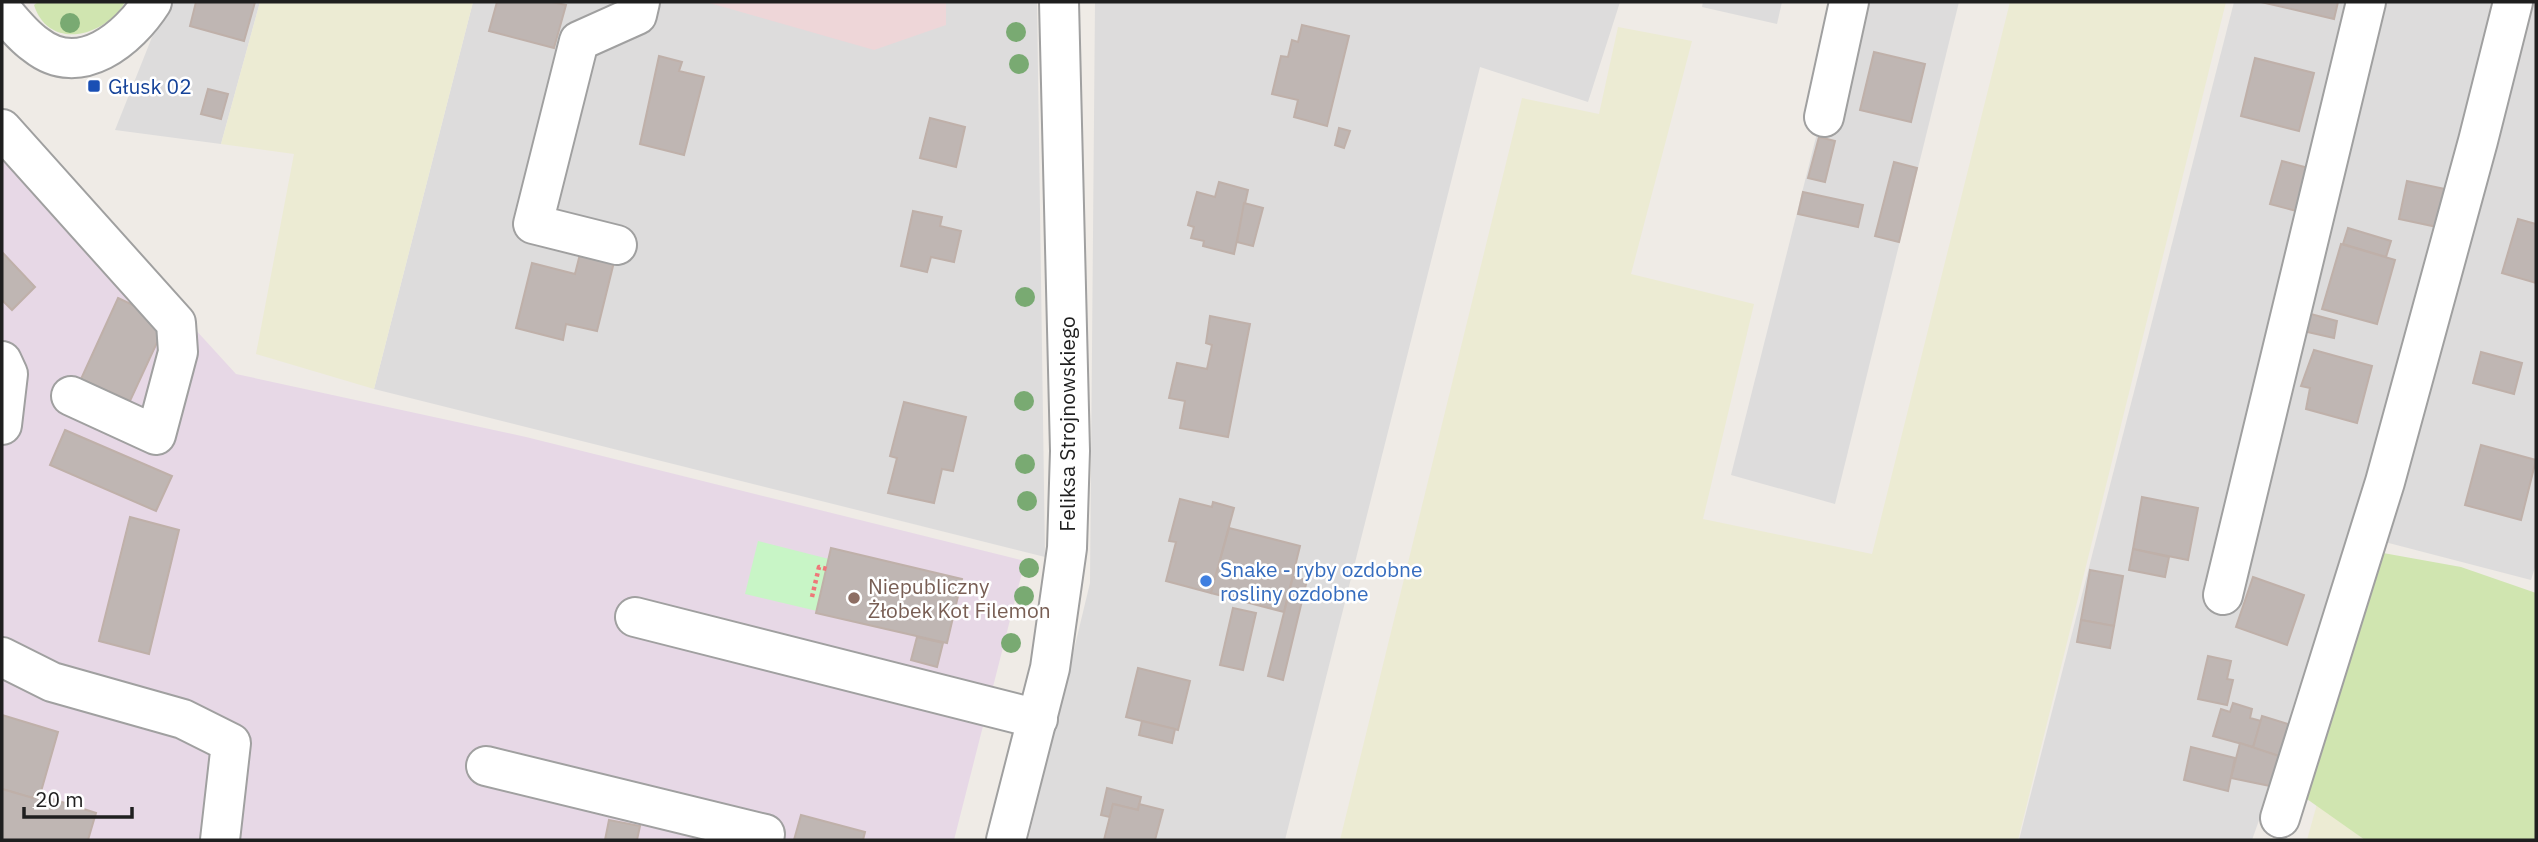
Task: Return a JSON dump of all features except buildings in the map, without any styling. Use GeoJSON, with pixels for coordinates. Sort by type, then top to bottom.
{"type":"FeatureCollection","features":[{"type":"Feature","properties":{"kind":"street"},"geometry":{"type":"LineString","coordinates":[[2,10],[36,46],[48,52],[83,55],[102,52],[118,43],[137,24],[152,2]]}},
{"type":"Feature","properties":{"kind":"street"},"geometry":{"type":"LineString","coordinates":[[617,245],[533,224],[579,41],[637,15],[640,2]]}},
{"type":"Feature","properties":{"kind":"street","name":"Feliksa Strojnowskiego"},"geometry":{"type":"LineString","coordinates":[[1006,840],[1038,719],[1060,609],[1067,548],[1070,465],[1059,2]]}},
{"type":"Feature","properties":{"kind":"street"},"geometry":{"type":"LineString","coordinates":[[1824,117],[1849,2]]}},
{"type":"Feature","properties":{"kind":"street"},"geometry":{"type":"LineString","coordinates":[[2223,594],[2365,2]]}},
{"type":"Feature","properties":{"kind":"street"},"geometry":{"type":"LineString","coordinates":[[2280,818],[2385,482],[2513,2]]}},
{"type":"Feature","properties":{"kind":"street"},"geometry":{"type":"LineString","coordinates":[[2,129],[176,323],[178,352],[156,435],[71,396]]}},
{"type":"Feature","properties":{"kind":"street"},"geometry":{"type":"LineString","coordinates":[[2,361],[9,374],[2,425]]}},
{"type":"Feature","properties":{"kind":"street"},"geometry":{"type":"LineString","coordinates":[[635,617],[1038,719]]}},
{"type":"Feature","properties":{"kind":"street"},"geometry":{"type":"LineString","coordinates":[[2,656],[52,682],[183,719],[231,743],[219,840]]}},
{"type":"Feature","properties":{"kind":"street"},"geometry":{"type":"LineString","coordinates":[[485,766],[765,834],[764,840]]}},
{"type":"Feature","properties":{"kind":"path"},"geometry":{"type":"LineString","coordinates":[[812,597],[819,567],[827,569]]}},
{"type":"Feature","properties":{"kind":"shaded area"},"geometry":{"type":"Polygon","coordinates":[[[166,2],[260,2],[221,144],[115,130],[166,2]]]}},
{"type":"Feature","properties":{"kind":"shaded area"},"geometry":{"type":"Polygon","coordinates":[[[473,2],[1037,2],[1045,557],[374,389],[473,2]]]}},
{"type":"Feature","properties":{"kind":"shaded area"},"geometry":{"type":"Polygon","coordinates":[[[706,2],[946,2],[946,25],[874,50],[706,2]]]}},
{"type":"Feature","properties":{"kind":"shaded area"},"geometry":{"type":"Polygon","coordinates":[[[1095,2],[1620,2],[1588,102],[1480,67],[1285,840],[1028,840],[1090,583],[1095,2]]]}},
{"type":"Feature","properties":{"kind":"shaded area"},"geometry":{"type":"Polygon","coordinates":[[[1703,2],[1782,2],[1777,24],[1702,7],[1703,2]]]}},
{"type":"Feature","properties":{"kind":"shaded area"},"geometry":{"type":"Polygon","coordinates":[[[1850,2],[1959,2],[1835,504],[1731,475],[1850,2]]]}},
{"type":"Feature","properties":{"kind":"shaded area"},"geometry":{"type":"Polygon","coordinates":[[[2234,2],[2494,2],[2354,552],[2252,840],[2019,840],[2234,2]]]}},
{"type":"Feature","properties":{"kind":"shaded area"},"geometry":{"type":"Polygon","coordinates":[[[2520,2],[2536,2],[2536,564],[2531,580],[2381,541],[2520,2]]]}},
{"type":"Feature","properties":{"kind":"shaded area"},"geometry":{"type":"Polygon","coordinates":[[[2,118],[236,374],[526,437],[1025,561],[954,840],[2,840],[2,118]]]}},
{"type":"Feature","properties":{"kind":"green space"},"geometry":{"type":"Polygon","coordinates":[[[38,2],[125,2],[116,14],[92,30],[64,34],[41,20],[34,5],[38,2]]]}},
{"type":"Feature","properties":{"kind":"green space"},"geometry":{"type":"Polygon","coordinates":[[[260,2],[473,2],[374,389],[256,354],[294,154],[221,144],[260,2]]]}},
{"type":"Feature","properties":{"kind":"green space"},"geometry":{"type":"Polygon","coordinates":[[[2010,2],[2226,2],[2018,840],[1340,840],[1522,98],[1599,114],[1618,27],[1692,41],[1631,274],[1754,304],[1703,519],[1872,554],[2010,2]]]}},
{"type":"Feature","properties":{"kind":"green space"},"geometry":{"type":"Polygon","coordinates":[[[758,541],[829,559],[817,611],[745,594],[758,541]]]}},
{"type":"Feature","properties":{"kind":"green space"},"geometry":{"type":"Polygon","coordinates":[[[2372,551],[2461,567],[2536,593],[2536,840],[2365,840],[2297,792],[2372,551]]]}},
{"type":"Feature","properties":{"kind":"green space"},"geometry":{"type":"Polygon","coordinates":[[[2317,804],[2365,840],[2307,840],[2317,804]]]}},
{"type":"Feature","properties":{"kind":"place","name":"Głusk 02"},"geometry":{"type":"Point","coordinates":[94,86]}},
{"type":"Feature","properties":{"kind":"place","name":"Snake - ryby ozdobne rosliny ozdobne"},"geometry":{"type":"Point","coordinates":[1206,581]}},
{"type":"Feature","properties":{"kind":"place","name":"Niepubliczny Żłobek Kot Filemon"},"geometry":{"type":"Point","coordinates":[854,598]}}]}
